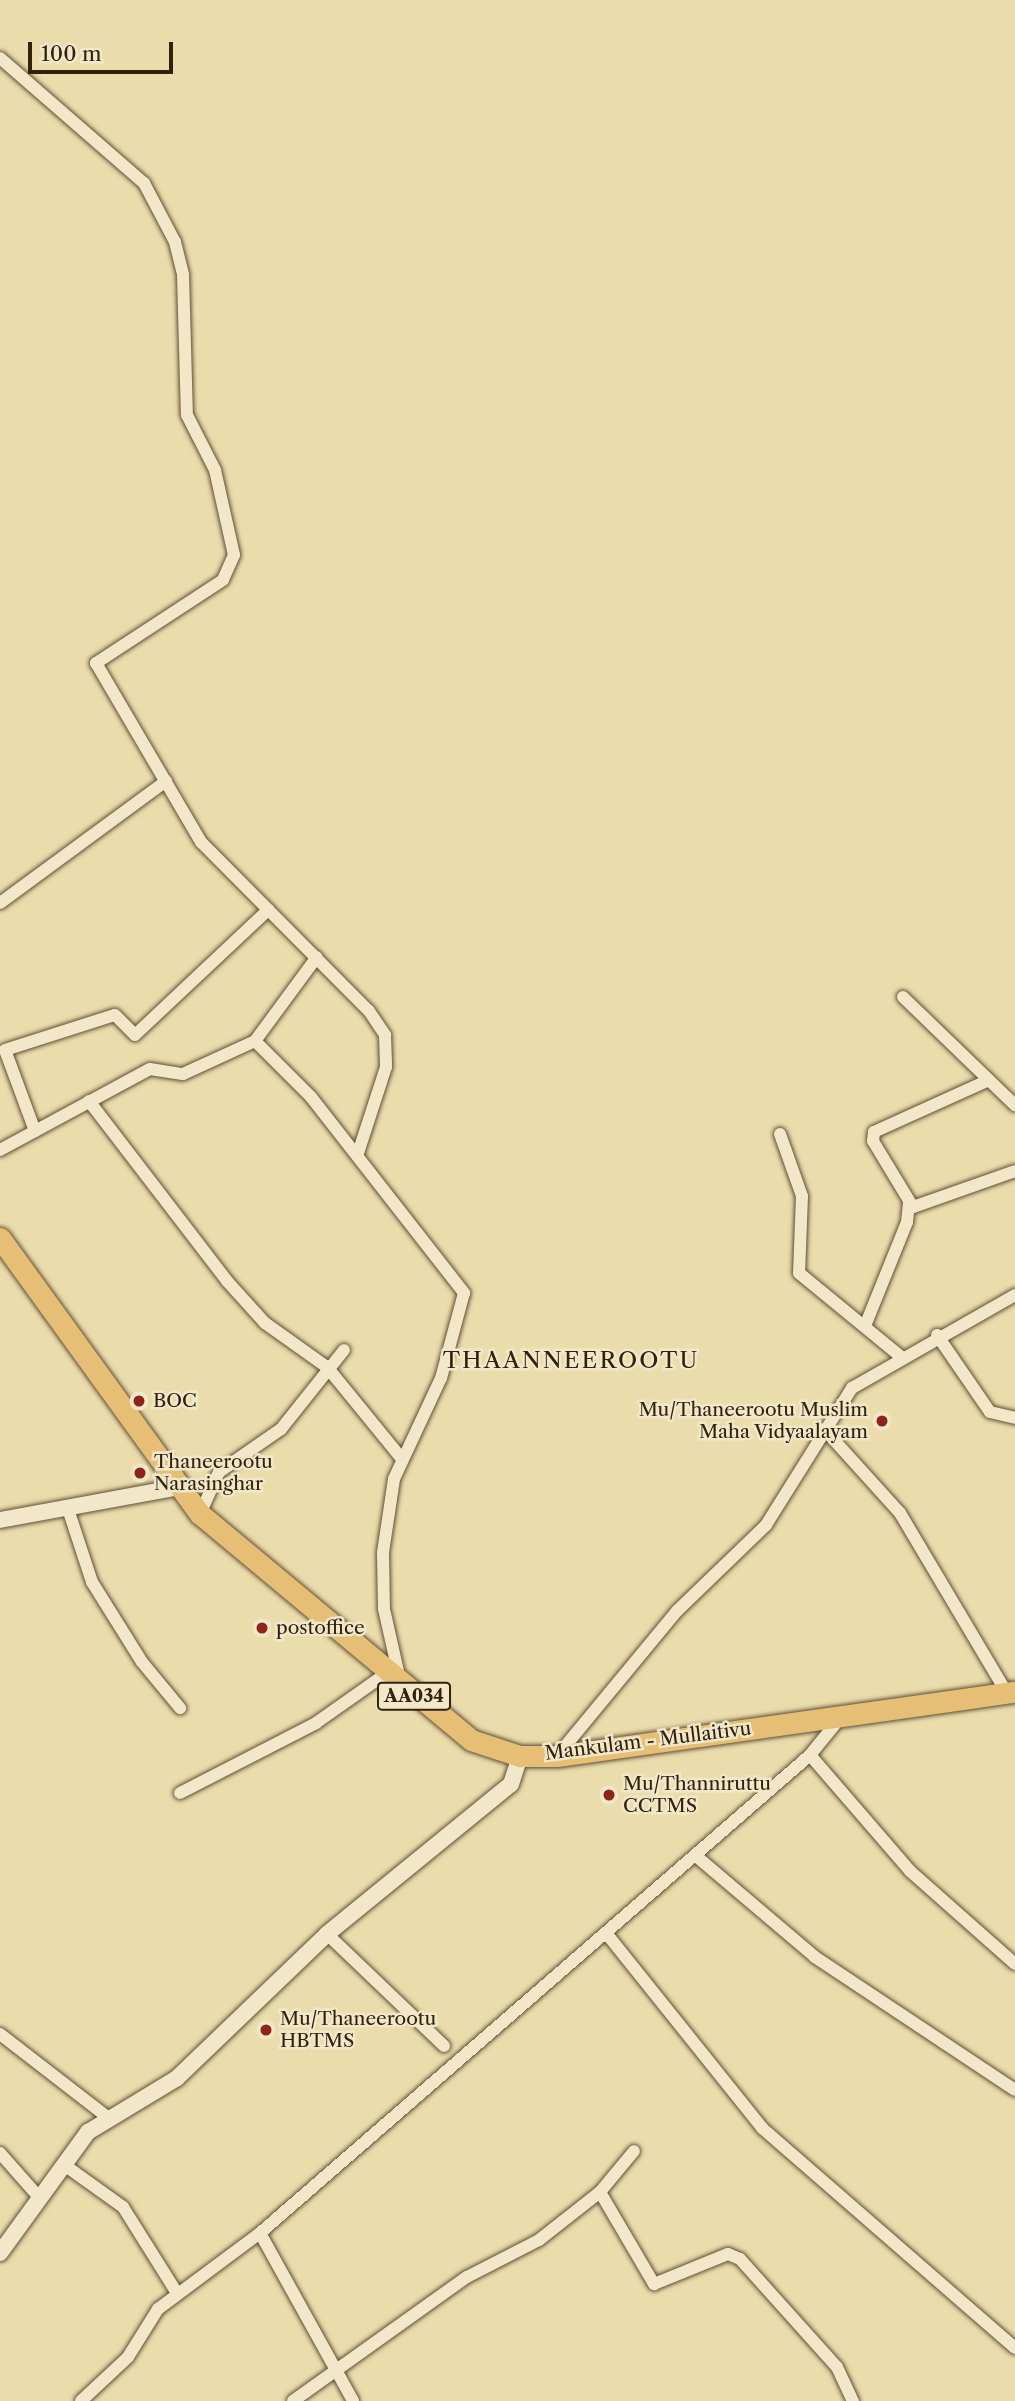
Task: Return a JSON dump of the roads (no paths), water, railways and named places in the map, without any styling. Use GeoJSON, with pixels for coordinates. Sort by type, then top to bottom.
{"type":"FeatureCollection","features":[{"type":"Feature","properties":{"kind":"highway","name":"Mankulam - Mullaitivu"},"geometry":{"type":"LineString","coordinates":[[0,1238],[200,1514],[394,1679],[471,1740],[520,1756],[557,1756],[1011,1692]]}},
{"type":"Feature","properties":{"kind":"street"},"geometry":{"type":"LineString","coordinates":[[0,58],[144,183],[163,212],[183,275],[187,415],[215,470],[234,555],[223,580],[96,663],[201,842],[369,1011],[389,1052],[358,1153]]}},
{"type":"Feature","properties":{"kind":"street"},"geometry":{"type":"LineString","coordinates":[[0,903],[166,781]]}},
{"type":"Feature","properties":{"kind":"street"},"geometry":{"type":"LineString","coordinates":[[35,1131],[5,1049],[115,1015],[135,1035],[268,909]]}},
{"type":"Feature","properties":{"kind":"street"},"geometry":{"type":"LineString","coordinates":[[0,1150],[150,1069],[183,1074],[255,1041],[317,957]]}},
{"type":"Feature","properties":{"kind":"street"},"geometry":{"type":"LineString","coordinates":[[903,997],[1015,1105]]}},
{"type":"Feature","properties":{"kind":"street"},"geometry":{"type":"LineString","coordinates":[[180,1793],[316,1723],[394,1679],[384,1609],[383,1553],[402,1459],[441,1378],[464,1293],[358,1153],[255,1041]]}},
{"type":"Feature","properties":{"kind":"street"},"geometry":{"type":"LineString","coordinates":[[865,1326],[907,1222],[909,1202],[874,1132],[989,1080]]}},
{"type":"Feature","properties":{"kind":"street"},"geometry":{"type":"LineString","coordinates":[[89,1101],[227,1281],[265,1322],[327,1367],[402,1459]]}},
{"type":"Feature","properties":{"kind":"street"},"geometry":{"type":"LineString","coordinates":[[780,1134],[802,1196],[799,1273],[900,1356]]}},
{"type":"Feature","properties":{"kind":"street"},"geometry":{"type":"LineString","coordinates":[[909,1202],[921,1208],[1015,1171]]}},
{"type":"Feature","properties":{"kind":"street"},"geometry":{"type":"LineString","coordinates":[[557,1756],[677,1611],[766,1525],[852,1388],[900,1356],[1015,1295]]}},
{"type":"Feature","properties":{"kind":"street"},"geometry":{"type":"LineString","coordinates":[[937,1335],[990,1412],[1015,1418]]}},
{"type":"Feature","properties":{"kind":"street"},"geometry":{"type":"LineString","coordinates":[[200,1514],[219,1472],[281,1429],[327,1367],[344,1350]]}},
{"type":"Feature","properties":{"kind":"street"},"geometry":{"type":"LineString","coordinates":[[824,1429],[900,1513],[1011,1692]]}},
{"type":"Feature","properties":{"kind":"street"},"geometry":{"type":"LineString","coordinates":[[0,1520],[179,1487]]}},
{"type":"Feature","properties":{"kind":"street"},"geometry":{"type":"LineString","coordinates":[[68,1509],[92,1582],[142,1662],[180,1709]]}},
{"type":"Feature","properties":{"kind":"street"},"geometry":{"type":"LineString","coordinates":[[80,2401],[128,2357],[158,2309],[260,2233],[696,1856],[810,1755],[844,1714]]}},
{"type":"Feature","properties":{"kind":"street"},"geometry":{"type":"LineString","coordinates":[[810,1755],[910,1871],[1015,1965]]}},
{"type":"Feature","properties":{"kind":"street"},"geometry":{"type":"LineString","coordinates":[[0,2253],[37,2195],[106,2116],[177,2078],[327,1934],[511,1784],[520,1756]]}},
{"type":"Feature","properties":{"kind":"street"},"geometry":{"type":"LineString","coordinates":[[696,1856],[815,1957],[1015,2090]]}},
{"type":"Feature","properties":{"kind":"street"},"geometry":{"type":"LineString","coordinates":[[606,1933],[762,2128],[1015,2348]]}},
{"type":"Feature","properties":{"kind":"street"},"geometry":{"type":"LineString","coordinates":[[327,1934],[444,2046]]}},
{"type":"Feature","properties":{"kind":"street"},"geometry":{"type":"LineString","coordinates":[[0,2034],[106,2116]]}},
{"type":"Feature","properties":{"kind":"street"},"geometry":{"type":"LineString","coordinates":[[293,2401],[338,2374],[439,2295],[539,2240],[600,2192],[634,2151]]}},
{"type":"Feature","properties":{"kind":"street"},"geometry":{"type":"LineString","coordinates":[[0,2153],[37,2195]]}},
{"type":"Feature","properties":{"kind":"street"},"geometry":{"type":"LineString","coordinates":[[63,2164],[123,2207],[177,2293]]}},
{"type":"Feature","properties":{"kind":"street"},"geometry":{"type":"LineString","coordinates":[[600,2192],[654,2284],[728,2254],[740,2259],[837,2367],[853,2401]]}},
{"type":"Feature","properties":{"kind":"street"},"geometry":{"type":"LineString","coordinates":[[260,2233],[353,2401]]}},
{"type":"Feature","properties":{"kind":"place","name":"BOC"},"geometry":{"type":"Point","coordinates":[139,1401]}},
{"type":"Feature","properties":{"kind":"place","name":"Mu/Thaneerootu Muslim Maha Vidyaalayam"},"geometry":{"type":"Point","coordinates":[882,1421]}},
{"type":"Feature","properties":{"kind":"place","name":"Thaneerootu Narasinghar"},"geometry":{"type":"Point","coordinates":[140,1473]}},
{"type":"Feature","properties":{"kind":"place","name":"postoffice"},"geometry":{"type":"Point","coordinates":[262,1628]}},
{"type":"Feature","properties":{"kind":"place","name":"Mu/Thanniruttu CCTMS"},"geometry":{"type":"Point","coordinates":[609,1795]}},
{"type":"Feature","properties":{"kind":"place","name":"Mu/Thaneerootu HBTMS"},"geometry":{"type":"Point","coordinates":[266,2030]}},
{"type":"Feature","properties":{"kind":"district","name":"THAANNEEROOTU"},"geometry":{"type":"Point","coordinates":[571,1360]}}]}
